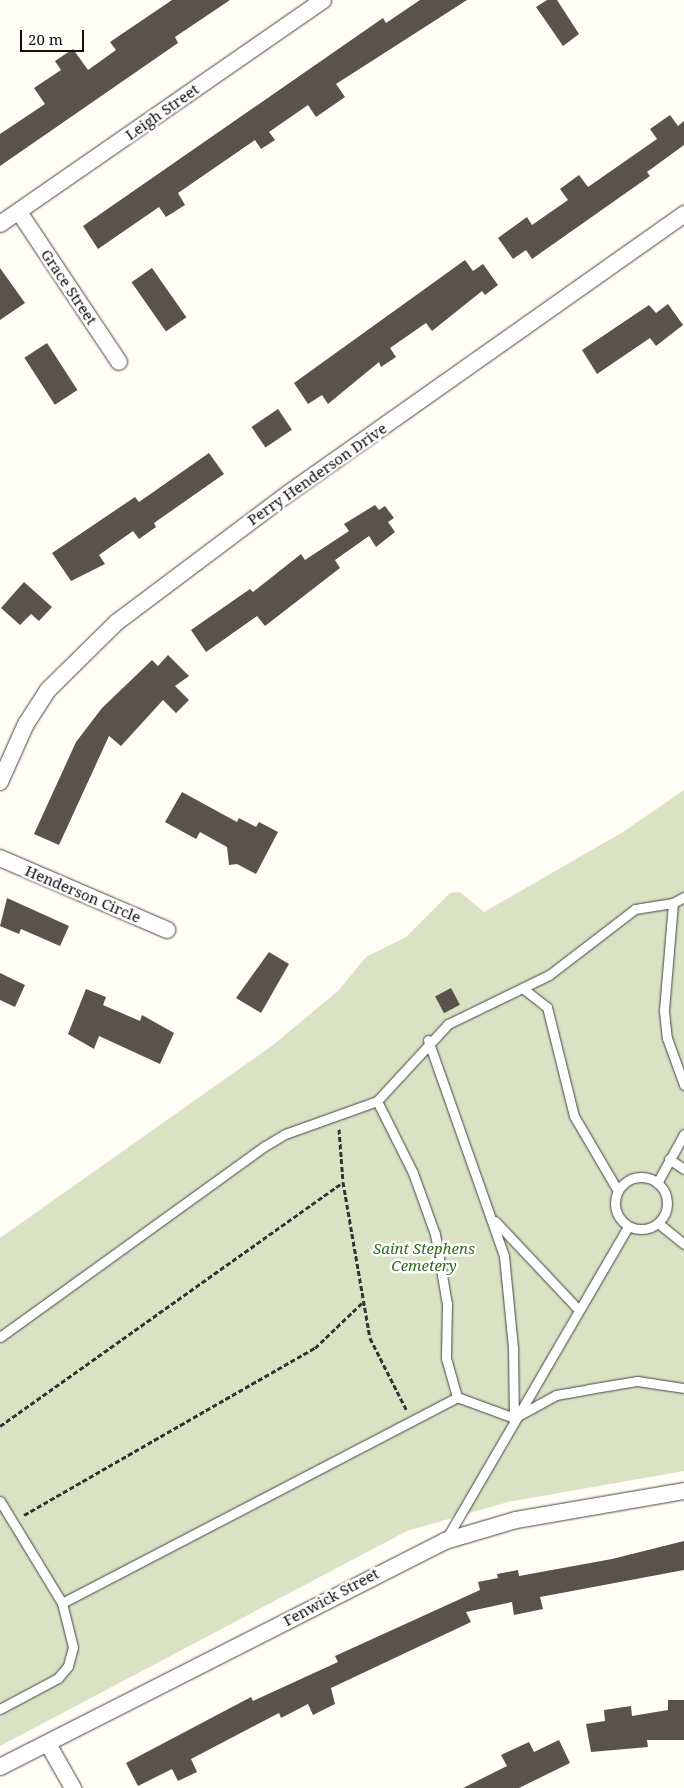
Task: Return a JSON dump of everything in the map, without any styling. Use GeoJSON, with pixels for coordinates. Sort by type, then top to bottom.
{"type":"FeatureCollection","features":[{"type":"Feature","properties":{"kind":"street","name":"Leigh Street"},"geometry":{"type":"LineString","coordinates":[[0,224],[323,0]]}},
{"type":"Feature","properties":{"kind":"street","name":"Grace Street"},"geometry":{"type":"LineString","coordinates":[[19,212],[119,362]]}},
{"type":"Feature","properties":{"kind":"street","name":"Perry Henderson Drive"},"geometry":{"type":"LineString","coordinates":[[0,782],[26,724],[48,690],[117,622],[289,493],[684,214]]}},
{"type":"Feature","properties":{"kind":"street","name":"Henderson Circle"},"geometry":{"type":"LineString","coordinates":[[0,858],[167,930]]}},
{"type":"Feature","properties":{"kind":"street","name":"Fenwick Street"},"geometry":{"type":"LineString","coordinates":[[0,1767],[444,1540],[516,1520],[684,1491]]}},
{"type":"Feature","properties":{"kind":"street"},"geometry":{"type":"LineString","coordinates":[[48,1744],[73,1788]]}},
{"type":"Feature","properties":{"kind":"lane"},"geometry":{"type":"LineString","coordinates":[[0,1337],[265,1146],[377,1101],[428,1040],[448,1024],[525,990],[635,909],[673,903],[684,897]]}},
{"type":"Feature","properties":{"kind":"lane"},"geometry":{"type":"LineString","coordinates":[[673,903],[664,1011],[667,1038],[684,1085]]}},
{"type":"Feature","properties":{"kind":"lane"},"geometry":{"type":"LineString","coordinates":[[525,990],[547,1007],[574,1116],[618,1191],[616,1210],[628,1226],[641,1229],[658,1223],[667,1201],[657,1183],[636,1178],[618,1191]]}},
{"type":"Feature","properties":{"kind":"lane"},"geometry":{"type":"LineString","coordinates":[[428,1040],[447,1085],[466,1157],[494,1219],[509,1288],[514,1418]]}},
{"type":"Feature","properties":{"kind":"lane"},"geometry":{"type":"LineString","coordinates":[[377,1101],[413,1173],[435,1234],[446,1304],[446,1358],[456,1397]]}},
{"type":"Feature","properties":{"kind":"lane"},"geometry":{"type":"LineString","coordinates":[[657,1183],[684,1134]]}},
{"type":"Feature","properties":{"kind":"lane"},"geometry":{"type":"LineString","coordinates":[[669,1159],[684,1169]]}},
{"type":"Feature","properties":{"kind":"lane"},"geometry":{"type":"LineString","coordinates":[[494,1219],[579,1310]]}},
{"type":"Feature","properties":{"kind":"lane"},"geometry":{"type":"LineString","coordinates":[[658,1223],[684,1244]]}},
{"type":"Feature","properties":{"kind":"lane"},"geometry":{"type":"LineString","coordinates":[[444,1540],[628,1226]]}},
{"type":"Feature","properties":{"kind":"lane"},"geometry":{"type":"LineString","coordinates":[[62,1603],[456,1397],[514,1418],[556,1395],[637,1381],[684,1388]]}},
{"type":"Feature","properties":{"kind":"lane"},"geometry":{"type":"LineString","coordinates":[[0,1501],[62,1603],[73,1647],[68,1666],[45,1687],[0,1709]]}},
{"type":"Feature","properties":{"kind":"path"},"geometry":{"type":"LineString","coordinates":[[338,1116],[343,1182],[362,1303],[370,1338],[411,1419]]}},
{"type":"Feature","properties":{"kind":"path"},"geometry":{"type":"LineString","coordinates":[[0,1426],[343,1182]]}},
{"type":"Feature","properties":{"kind":"path"},"geometry":{"type":"LineString","coordinates":[[13,1521],[315,1348],[362,1303]]}},
{"type":"Feature","properties":{"kind":"green space","name":"Saint Stephens Cemetery"},"geometry":{"type":"Polygon","coordinates":[[[684,790],[684,1471],[508,1502],[407,1531],[0,1746],[0,1238],[273,1045],[339,990],[366,957],[406,937],[450,893],[460,892],[484,912],[623,832],[684,790]]]}},
{"type":"Feature","properties":{"kind":"building"},"geometry":{"type":"Polygon","coordinates":[[[172,0],[230,0],[175,37],[178,43],[0,166],[0,134],[45,104],[34,88],[61,70],[55,61],[73,49],[88,70],[116,50],[110,42],[172,0]]]}},
{"type":"Feature","properties":{"kind":"building"},"geometry":{"type":"Polygon","coordinates":[[[420,0],[467,0],[336,84],[345,97],[316,117],[308,105],[269,132],[275,140],[261,149],[255,140],[178,193],[185,205],[166,217],[159,207],[98,249],[83,226],[383,18],[386,23],[420,0]]]}},
{"type":"Feature","properties":{"kind":"building"},"geometry":{"type":"Polygon","coordinates":[[[547,0],[557,0],[579,34],[563,46],[536,7],[547,0]]]}},
{"type":"Feature","properties":{"kind":"building"},"geometry":{"type":"Polygon","coordinates":[[[670,115],[678,126],[684,121],[684,145],[647,172],[650,176],[532,259],[526,250],[513,259],[498,238],[527,217],[532,225],[568,200],[560,189],[579,175],[588,187],[657,139],[650,129],[670,115]]]}},
{"type":"Feature","properties":{"kind":"building"},"geometry":{"type":"Polygon","coordinates":[[[465,260],[473,271],[483,264],[498,285],[485,295],[482,291],[432,331],[426,323],[390,348],[396,357],[381,367],[379,362],[328,404],[322,395],[308,404],[294,383],[465,260]]]}},
{"type":"Feature","properties":{"kind":"building"},"geometry":{"type":"Polygon","coordinates":[[[0,268],[25,303],[0,320],[0,268]]]}},
{"type":"Feature","properties":{"kind":"building"},"geometry":{"type":"Polygon","coordinates":[[[152,268],[186,317],[166,331],[132,282],[152,268]]]}},
{"type":"Feature","properties":{"kind":"building"},"geometry":{"type":"Polygon","coordinates":[[[668,304],[683,325],[656,346],[650,338],[597,374],[582,350],[649,305],[656,313],[668,304]]]}},
{"type":"Feature","properties":{"kind":"building"},"geometry":{"type":"Polygon","coordinates":[[[47,343],[77,390],[55,405],[24,358],[47,343]]]}},
{"type":"Feature","properties":{"kind":"building"},"geometry":{"type":"Polygon","coordinates":[[[278,409],[292,430],[265,448],[251,427],[278,409]]]}},
{"type":"Feature","properties":{"kind":"building"},"geometry":{"type":"Polygon","coordinates":[[[209,453],[224,474],[154,523],[156,527],[139,539],[133,531],[99,555],[105,564],[71,581],[52,553],[135,497],[139,502],[209,453]]]}},
{"type":"Feature","properties":{"kind":"building"},"geometry":{"type":"Polygon","coordinates":[[[375,505],[379,510],[385,506],[394,518],[388,522],[395,532],[376,547],[369,536],[335,560],[340,568],[265,626],[257,616],[206,652],[191,630],[250,589],[253,592],[301,554],[305,560],[349,531],[344,524],[375,505]]]}},
{"type":"Feature","properties":{"kind":"building"},"geometry":{"type":"Polygon","coordinates":[[[24,582],[52,607],[39,621],[31,614],[20,625],[1,608],[24,582]]]}},
{"type":"Feature","properties":{"kind":"building"},"geometry":{"type":"Polygon","coordinates":[[[168,655],[189,676],[175,686],[189,700],[176,713],[163,700],[121,746],[109,736],[59,845],[34,834],[76,742],[102,708],[152,660],[158,666],[168,655]]]}},
{"type":"Feature","properties":{"kind":"building"},"geometry":{"type":"Polygon","coordinates":[[[182,792],[237,822],[239,818],[256,827],[259,822],[278,832],[256,874],[237,864],[229,865],[227,847],[200,832],[196,839],[165,822],[182,792]]]}},
{"type":"Feature","properties":{"kind":"building"},"geometry":{"type":"Polygon","coordinates":[[[7,898],[69,926],[60,946],[21,929],[19,934],[0,926],[7,898]]]}},
{"type":"Feature","properties":{"kind":"building"},"geometry":{"type":"Polygon","coordinates":[[[269,952],[289,964],[261,1013],[236,998],[269,952]]]}},
{"type":"Feature","properties":{"kind":"building"},"geometry":{"type":"Polygon","coordinates":[[[0,973],[25,985],[15,1007],[0,1000],[0,973]]]}},
{"type":"Feature","properties":{"kind":"building"},"geometry":{"type":"Polygon","coordinates":[[[451,988],[460,1005],[444,1013],[435,996],[451,988]]]}},
{"type":"Feature","properties":{"kind":"building"},"geometry":{"type":"Polygon","coordinates":[[[86,989],[106,997],[103,1005],[140,1021],[142,1015],[174,1033],[160,1064],[99,1036],[94,1049],[68,1034],[86,989]]]}},
{"type":"Feature","properties":{"kind":"building"},"geometry":{"type":"Polygon","coordinates":[[[684,1541],[684,1570],[540,1597],[543,1609],[514,1615],[512,1602],[466,1612],[471,1622],[331,1688],[335,1704],[313,1715],[308,1704],[281,1718],[279,1713],[191,1759],[197,1772],[178,1781],[172,1769],[138,1786],[126,1763],[251,1697],[253,1701],[338,1662],[335,1656],[480,1590],[478,1582],[498,1578],[497,1574],[518,1570],[519,1576],[612,1559],[684,1541]]]}},
{"type":"Feature","properties":{"kind":"building"},"geometry":{"type":"Polygon","coordinates":[[[668,1700],[684,1700],[684,1740],[647,1740],[648,1747],[591,1752],[586,1724],[605,1721],[604,1710],[631,1706],[632,1716],[668,1710],[668,1700]]]}},
{"type":"Feature","properties":{"kind":"building"},"geometry":{"type":"Polygon","coordinates":[[[559,1740],[570,1763],[519,1788],[463,1788],[507,1766],[501,1755],[529,1742],[534,1752],[559,1740]]]}}]}
